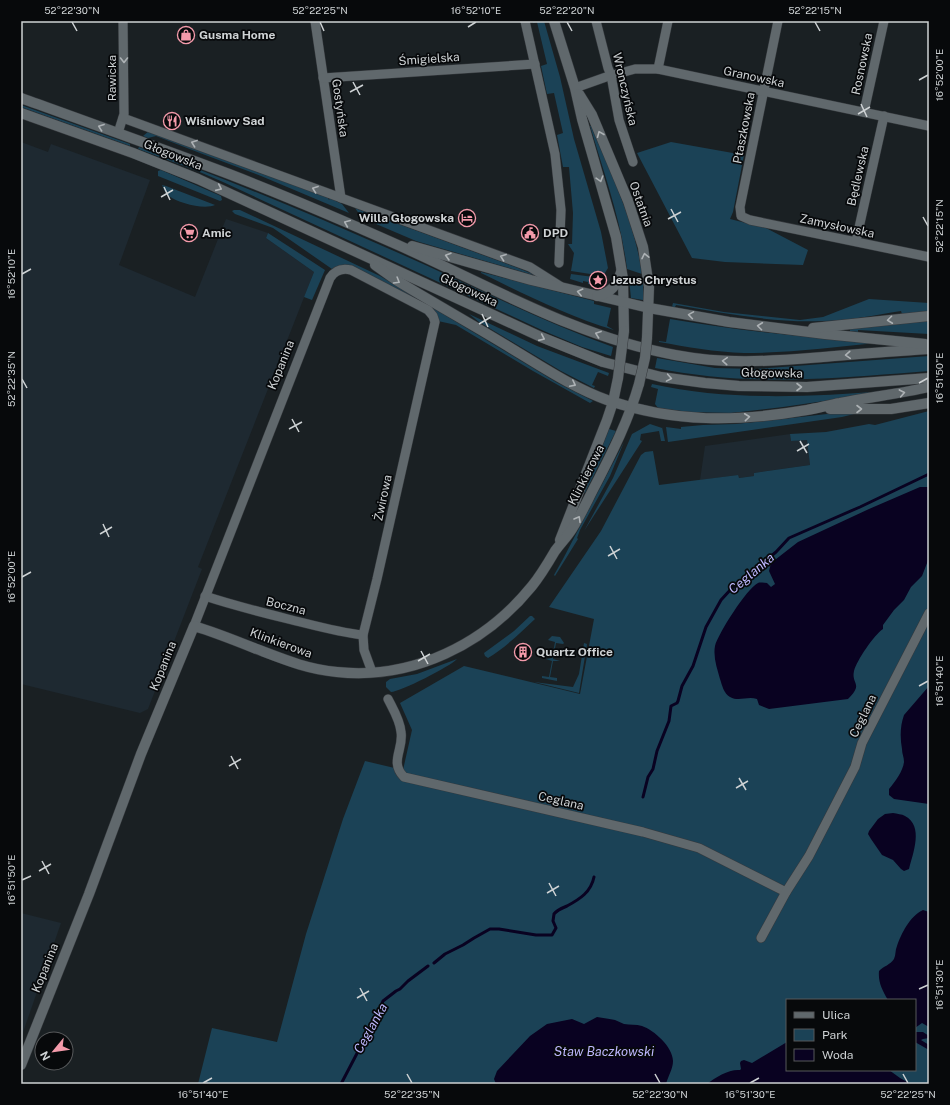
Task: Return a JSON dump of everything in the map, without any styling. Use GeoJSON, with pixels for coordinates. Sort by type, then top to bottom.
{"type":"FeatureCollection","features":[{"type":"Feature","properties":{"kind":"street","name":"Rawicka"},"geometry":{"type":"LineString","coordinates":[[118,133],[123,118],[123,21]]}},
{"type":"Feature","properties":{"kind":"street","name":"Gostyńska"},"geometry":{"type":"LineString","coordinates":[[315,21],[341,198]]}},
{"type":"Feature","properties":{"kind":"street"},"geometry":{"type":"LineString","coordinates":[[525,21],[550,125],[556,160],[561,210],[559,263]]}},
{"type":"Feature","properties":{"kind":"street","name":"Ostatnia"},"geometry":{"type":"LineString","coordinates":[[554,21],[575,88],[582,119],[613,227],[621,266],[624,301],[624,332],[618,378],[613,402]]}},
{"type":"Feature","properties":{"kind":"street","name":"Wronczyńska"},"geometry":{"type":"LineString","coordinates":[[596,21],[611,75],[619,120],[633,162]]}},
{"type":"Feature","properties":{"kind":"street"},"geometry":{"type":"LineString","coordinates":[[658,70],[668,21]]}},
{"type":"Feature","properties":{"kind":"street","name":"Ptaszkowska"},"geometry":{"type":"LineString","coordinates":[[741,216],[740,207],[778,21]]}},
{"type":"Feature","properties":{"kind":"street","name":"Rosnowska"},"geometry":{"type":"LineString","coordinates":[[864,112],[884,21]]}},
{"type":"Feature","properties":{"kind":"street","name":"Śmigielska"},"geometry":{"type":"LineString","coordinates":[[323,78],[536,64]]}},
{"type":"Feature","properties":{"kind":"street","name":"Granowska"},"geometry":{"type":"LineString","coordinates":[[575,88],[611,75],[635,69],[658,70],[929,126]]}},
{"type":"Feature","properties":{"kind":"street","name":"Ostatnia"},"geometry":{"type":"LineString","coordinates":[[575,88],[592,115],[636,224],[647,267],[649,287],[647,338],[640,384],[632,408]]}},
{"type":"Feature","properties":{"kind":"street","name":"Głogowska"},"geometry":{"type":"LineString","coordinates":[[21,98],[231,175],[383,239],[573,325],[635,346],[674,355],[716,360],[756,362],[929,349]]}},
{"type":"Feature","properties":{"kind":"street","name":"Głogowska"},"geometry":{"type":"LineString","coordinates":[[21,113],[182,172],[229,192],[353,251],[557,344],[603,362],[661,377],[714,384],[819,386],[929,378]]}},
{"type":"Feature","properties":{"kind":"street","name":"Będlewska"},"geometry":{"type":"LineString","coordinates":[[856,241],[884,116]]}},
{"type":"Feature","properties":{"kind":"street","name":"Głogowska"},"geometry":{"type":"LineString","coordinates":[[123,118],[530,267],[562,288]]}},
{"type":"Feature","properties":{"kind":"street","name":"Zamysłowska"},"geometry":{"type":"LineString","coordinates":[[741,216],[750,220],[929,257]]}},
{"type":"Feature","properties":{"kind":"street"},"geometry":{"type":"LineString","coordinates":[[383,239],[562,288],[624,301],[649,308],[729,322],[824,334],[929,344]]}},
{"type":"Feature","properties":{"kind":"street"},"geometry":{"type":"LineString","coordinates":[[353,251],[393,278],[544,368],[583,389],[613,402],[632,408],[676,417],[719,419],[752,417],[806,410],[929,387]]}},
{"type":"Feature","properties":{"kind":"street"},"geometry":{"type":"LineString","coordinates":[[597,296],[614,287],[619,278],[621,266]]}},
{"type":"Feature","properties":{"kind":"street","name":"Kopanina"},"geometry":{"type":"LineString","coordinates":[[21,1065],[89,894],[141,754],[194,626],[330,278],[333,273],[340,270],[348,269],[357,272],[428,310],[435,320],[434,328]]}},
{"type":"Feature","properties":{"kind":"street"},"geometry":{"type":"LineString","coordinates":[[791,329],[827,327],[929,316]]}},
{"type":"Feature","properties":{"kind":"street","name":"Żwirowa"},"geometry":{"type":"LineString","coordinates":[[372,672],[364,650],[363,635],[376,586],[434,328]]}},
{"type":"Feature","properties":{"kind":"street","name":"Klinkierowa"},"geometry":{"type":"LineString","coordinates":[[556,551],[613,402]]}},
{"type":"Feature","properties":{"kind":"street"},"geometry":{"type":"LineString","coordinates":[[806,410],[891,409],[929,403]]}},
{"type":"Feature","properties":{"kind":"street","name":"Klinkierowa"},"geometry":{"type":"LineString","coordinates":[[194,626],[252,647],[287,662],[339,672],[372,672],[404,668],[430,660],[460,647],[502,618],[525,595],[541,574],[571,529],[586,503],[620,438],[632,408]]}},
{"type":"Feature","properties":{"kind":"street","name":"Boczna"},"geometry":{"type":"LineString","coordinates":[[205,596],[232,605],[312,625],[341,632],[363,635]]}},
{"type":"Feature","properties":{"kind":"street","name":"Ceglana"},"geometry":{"type":"LineString","coordinates":[[761,938],[808,856],[855,767],[862,743],[929,613]]}},
{"type":"Feature","properties":{"kind":"street","name":"Ceglana"},"geometry":{"type":"LineString","coordinates":[[388,699],[402,732],[396,762],[398,771],[404,777],[643,832],[686,844],[699,848],[786,892]]}},
{"type":"Feature","properties":{"kind":"shaded area"},"geometry":{"type":"Polygon","coordinates":[[[21,142],[48,152],[51,144],[150,180],[119,265],[195,297],[226,219],[268,233],[266,238],[314,272],[198,567],[202,569],[148,709],[140,713],[21,684],[21,142]]]}},
{"type":"Feature","properties":{"kind":"shaded area"},"geometry":{"type":"Polygon","coordinates":[[[790,434],[791,441],[807,439],[810,465],[754,473],[754,476],[738,478],[738,475],[700,480],[705,446],[790,434]]]}},
{"type":"Feature","properties":{"kind":"shaded area"},"geometry":{"type":"Polygon","coordinates":[[[21,913],[61,923],[21,1038],[21,913]]]}},
{"type":"Feature","properties":{"kind":"green space"},"geometry":{"type":"Polygon","coordinates":[[[533,21],[544,21],[560,77],[574,139],[601,232],[608,268],[603,276],[571,271],[574,253],[568,244],[572,244],[573,213],[569,167],[563,167],[557,135],[563,133],[554,93],[547,94],[541,66],[547,64],[537,22],[533,23],[533,21]]]}},
{"type":"Feature","properties":{"kind":"green space"},"geometry":{"type":"Polygon","coordinates":[[[21,105],[130,144],[130,146],[21,107],[21,105]]]}},
{"type":"Feature","properties":{"kind":"green space"},"geometry":{"type":"Polygon","coordinates":[[[590,126],[614,180],[628,217],[639,255],[642,274],[627,269],[621,233],[590,126]]]}},
{"type":"Feature","properties":{"kind":"green space"},"geometry":{"type":"Polygon","coordinates":[[[149,131],[268,176],[269,175],[328,198],[329,200],[330,198],[342,204],[349,213],[261,176],[156,136],[148,138],[143,136],[149,131]]]}},
{"type":"Feature","properties":{"kind":"green space"},"geometry":{"type":"Polygon","coordinates":[[[671,142],[744,155],[733,212],[730,219],[766,228],[808,250],[803,265],[725,262],[692,258],[637,153],[671,142]]]}},
{"type":"Feature","properties":{"kind":"green space"},"geometry":{"type":"Polygon","coordinates":[[[139,147],[299,210],[394,251],[557,325],[613,347],[611,356],[582,347],[544,331],[223,182],[138,149],[139,147]]]}},
{"type":"Feature","properties":{"kind":"green space"},"geometry":{"type":"Polygon","coordinates":[[[161,170],[221,196],[222,200],[220,201],[158,176],[158,171],[161,170]]]}},
{"type":"Feature","properties":{"kind":"green space"},"geometry":{"type":"Polygon","coordinates":[[[162,185],[215,205],[204,207],[178,201],[168,195],[162,185]]]}},
{"type":"Feature","properties":{"kind":"green space"},"geometry":{"type":"Polygon","coordinates":[[[355,208],[540,277],[416,241],[362,218],[355,208]]]}},
{"type":"Feature","properties":{"kind":"green space"},"geometry":{"type":"Polygon","coordinates":[[[240,210],[380,276],[556,382],[593,401],[590,403],[456,325],[438,321],[338,266],[332,269],[273,228],[235,214],[232,211],[240,210]]]}},
{"type":"Feature","properties":{"kind":"green space"},"geometry":{"type":"Polygon","coordinates":[[[268,233],[325,270],[312,300],[304,297],[314,272],[266,238],[268,233]]]}},
{"type":"Feature","properties":{"kind":"green space"},"geometry":{"type":"Polygon","coordinates":[[[481,272],[594,301],[594,304],[611,308],[607,326],[614,330],[546,304],[481,272]]]}},
{"type":"Feature","properties":{"kind":"green space"},"geometry":{"type":"Polygon","coordinates":[[[571,274],[601,278],[595,285],[588,284],[588,282],[583,281],[583,283],[570,279],[571,274]]]}},
{"type":"Feature","properties":{"kind":"green space"},"geometry":{"type":"Polygon","coordinates":[[[629,279],[643,284],[643,300],[631,298],[629,279]]]}},
{"type":"Feature","properties":{"kind":"green space"},"geometry":{"type":"Polygon","coordinates":[[[869,299],[929,303],[929,312],[902,314],[901,311],[862,318],[832,321],[804,321],[749,317],[676,305],[675,307],[672,307],[673,303],[724,312],[800,320],[823,317],[869,299]]]}},
{"type":"Feature","properties":{"kind":"green space"},"geometry":{"type":"Polygon","coordinates":[[[469,314],[537,346],[609,373],[608,376],[598,372],[592,385],[595,386],[594,388],[561,371],[479,322],[469,314]]]}},
{"type":"Feature","properties":{"kind":"green space"},"geometry":{"type":"Polygon","coordinates":[[[670,319],[800,336],[878,343],[778,352],[744,353],[712,350],[659,342],[666,342],[670,319]]]}},
{"type":"Feature","properties":{"kind":"green space"},"geometry":{"type":"Polygon","coordinates":[[[929,321],[929,334],[858,330],[858,332],[850,331],[850,329],[903,322],[929,321]]]}},
{"type":"Feature","properties":{"kind":"green space"},"geometry":{"type":"Polygon","coordinates":[[[929,356],[929,371],[788,380],[731,378],[655,368],[657,358],[715,368],[756,369],[929,356]]]}},
{"type":"Feature","properties":{"kind":"green space"},"geometry":{"type":"Polygon","coordinates":[[[652,384],[710,393],[768,396],[886,392],[731,413],[689,412],[658,408],[655,404],[658,389],[651,387],[652,384]]]}},
{"type":"Feature","properties":{"kind":"green space"},"geometry":{"type":"Polygon","coordinates":[[[929,411],[929,1084],[198,1084],[212,1028],[277,1042],[306,934],[343,819],[365,761],[403,770],[412,730],[400,703],[464,666],[580,694],[594,619],[549,607],[601,531],[641,455],[645,452],[653,451],[659,485],[738,475],[739,478],[754,476],[754,473],[810,465],[807,440],[791,441],[790,434],[826,432],[869,424],[875,425],[929,411]]]}},
{"type":"Feature","properties":{"kind":"green space"},"geometry":{"type":"Polygon","coordinates":[[[858,413],[842,417],[668,442],[666,427],[681,429],[681,427],[703,425],[736,424],[827,414],[858,413]]]}},
{"type":"Feature","properties":{"kind":"green space"},"geometry":{"type":"Polygon","coordinates":[[[650,424],[662,427],[665,441],[661,441],[659,431],[641,434],[640,440],[642,441],[584,531],[613,478],[632,434],[650,424]]]}},
{"type":"Feature","properties":{"kind":"green space"},"geometry":{"type":"Polygon","coordinates":[[[609,429],[616,431],[584,493],[609,429]]]}},
{"type":"Feature","properties":{"kind":"green space"},"geometry":{"type":"Polygon","coordinates":[[[624,442],[610,476],[580,530],[578,539],[555,576],[554,575],[624,442]]]}},
{"type":"Feature","properties":{"kind":"green space"},"geometry":{"type":"Polygon","coordinates":[[[530,616],[535,619],[512,640],[488,658],[485,656],[484,653],[514,631],[530,616]]]}},
{"type":"Feature","properties":{"kind":"green space"},"geometry":{"type":"Polygon","coordinates":[[[552,636],[560,637],[564,643],[556,643],[553,659],[560,661],[553,661],[550,677],[557,678],[557,681],[542,678],[542,676],[549,677],[552,661],[546,659],[552,658],[555,642],[548,640],[552,636]]]}},
{"type":"Feature","properties":{"kind":"green space"},"geometry":{"type":"Polygon","coordinates":[[[584,643],[587,644],[579,693],[534,682],[573,687],[579,674],[584,643]]]}},
{"type":"Feature","properties":{"kind":"green space"},"geometry":{"type":"Polygon","coordinates":[[[457,659],[436,673],[404,688],[391,692],[386,687],[386,682],[390,679],[417,674],[457,659]]]}},
{"type":"Feature","properties":{"kind":"water"},"geometry":{"type":"Polygon","coordinates":[[[920,487],[929,487],[929,558],[922,576],[911,587],[904,600],[894,610],[883,625],[883,629],[862,654],[854,671],[856,687],[853,694],[848,699],[769,709],[759,705],[757,699],[737,699],[728,696],[722,687],[717,667],[715,646],[721,632],[747,593],[758,583],[767,583],[771,587],[775,584],[769,571],[771,563],[798,542],[920,487]]]}},
{"type":"Feature","properties":{"kind":"water"},"geometry":{"type":"Polygon","coordinates":[[[929,686],[929,804],[894,799],[889,795],[889,789],[900,773],[904,762],[901,728],[904,715],[929,686]]]}},
{"type":"Feature","properties":{"kind":"water"},"geometry":{"type":"Polygon","coordinates":[[[893,813],[904,815],[911,820],[916,833],[915,848],[909,869],[904,871],[893,860],[882,855],[868,834],[878,819],[885,814],[893,813]]]}},
{"type":"Feature","properties":{"kind":"water"},"geometry":{"type":"Polygon","coordinates":[[[923,910],[929,912],[929,1027],[922,1023],[916,1027],[916,999],[887,999],[881,986],[879,971],[891,963],[894,959],[896,948],[901,936],[914,916],[923,910]]]}},
{"type":"Feature","properties":{"kind":"water","name":"Staw Baczkowski"},"geometry":{"type":"Polygon","coordinates":[[[597,1017],[615,1020],[624,1024],[642,1026],[657,1035],[670,1050],[673,1061],[666,1084],[496,1084],[494,1079],[497,1071],[530,1036],[547,1024],[572,1019],[584,1024],[597,1017]]]}},
{"type":"Feature","properties":{"kind":"water"},"geometry":{"type":"Polygon","coordinates":[[[916,1032],[923,1032],[929,1036],[929,1038],[921,1040],[929,1045],[929,1050],[916,1043],[916,1032]]]}},
{"type":"Feature","properties":{"kind":"water"},"geometry":{"type":"Polygon","coordinates":[[[786,1043],[786,1071],[890,1071],[911,1084],[707,1084],[718,1076],[727,1072],[740,1070],[741,1061],[744,1060],[752,1063],[786,1043]]]}},
{"type":"Feature","properties":{"kind":"waterway","name":"Ceglanka"},"geometry":{"type":"LineString","coordinates":[[643,797],[648,777],[653,769],[657,751],[669,721],[671,706],[678,701],[682,686],[693,666],[706,627],[721,600],[732,588],[776,552],[789,538],[860,507],[929,474]]}},
{"type":"Feature","properties":{"kind":"waterway","name":"Ceglanka"},"geometry":{"type":"LineString","coordinates":[[434,963],[445,954],[490,929],[536,935],[552,935],[556,928],[553,921],[554,914],[558,910],[580,898],[588,891],[594,877]]}},
{"type":"Feature","properties":{"kind":"waterway","name":"Ceglanka"},"geometry":{"type":"LineString","coordinates":[[341,1084],[373,1025],[383,1001],[428,966]]}},
{"type":"Feature","properties":{"kind":"place","name":"Gusma Home"},"geometry":{"type":"Point","coordinates":[186,35]}},
{"type":"Feature","properties":{"kind":"place","name":"Wiśniowy Sad"},"geometry":{"type":"Point","coordinates":[172,121]}},
{"type":"Feature","properties":{"kind":"place","name":"Willa Głogowska"},"geometry":{"type":"Point","coordinates":[467,218]}},
{"type":"Feature","properties":{"kind":"place","name":"Amic"},"geometry":{"type":"Point","coordinates":[189,233]}},
{"type":"Feature","properties":{"kind":"place","name":"DPD"},"geometry":{"type":"Point","coordinates":[530,233]}},
{"type":"Feature","properties":{"kind":"place","name":"Jezus Chrystus"},"geometry":{"type":"Point","coordinates":[598,280]}},
{"type":"Feature","properties":{"kind":"place","name":"Quartz Office"},"geometry":{"type":"Point","coordinates":[523,652]}}]}
